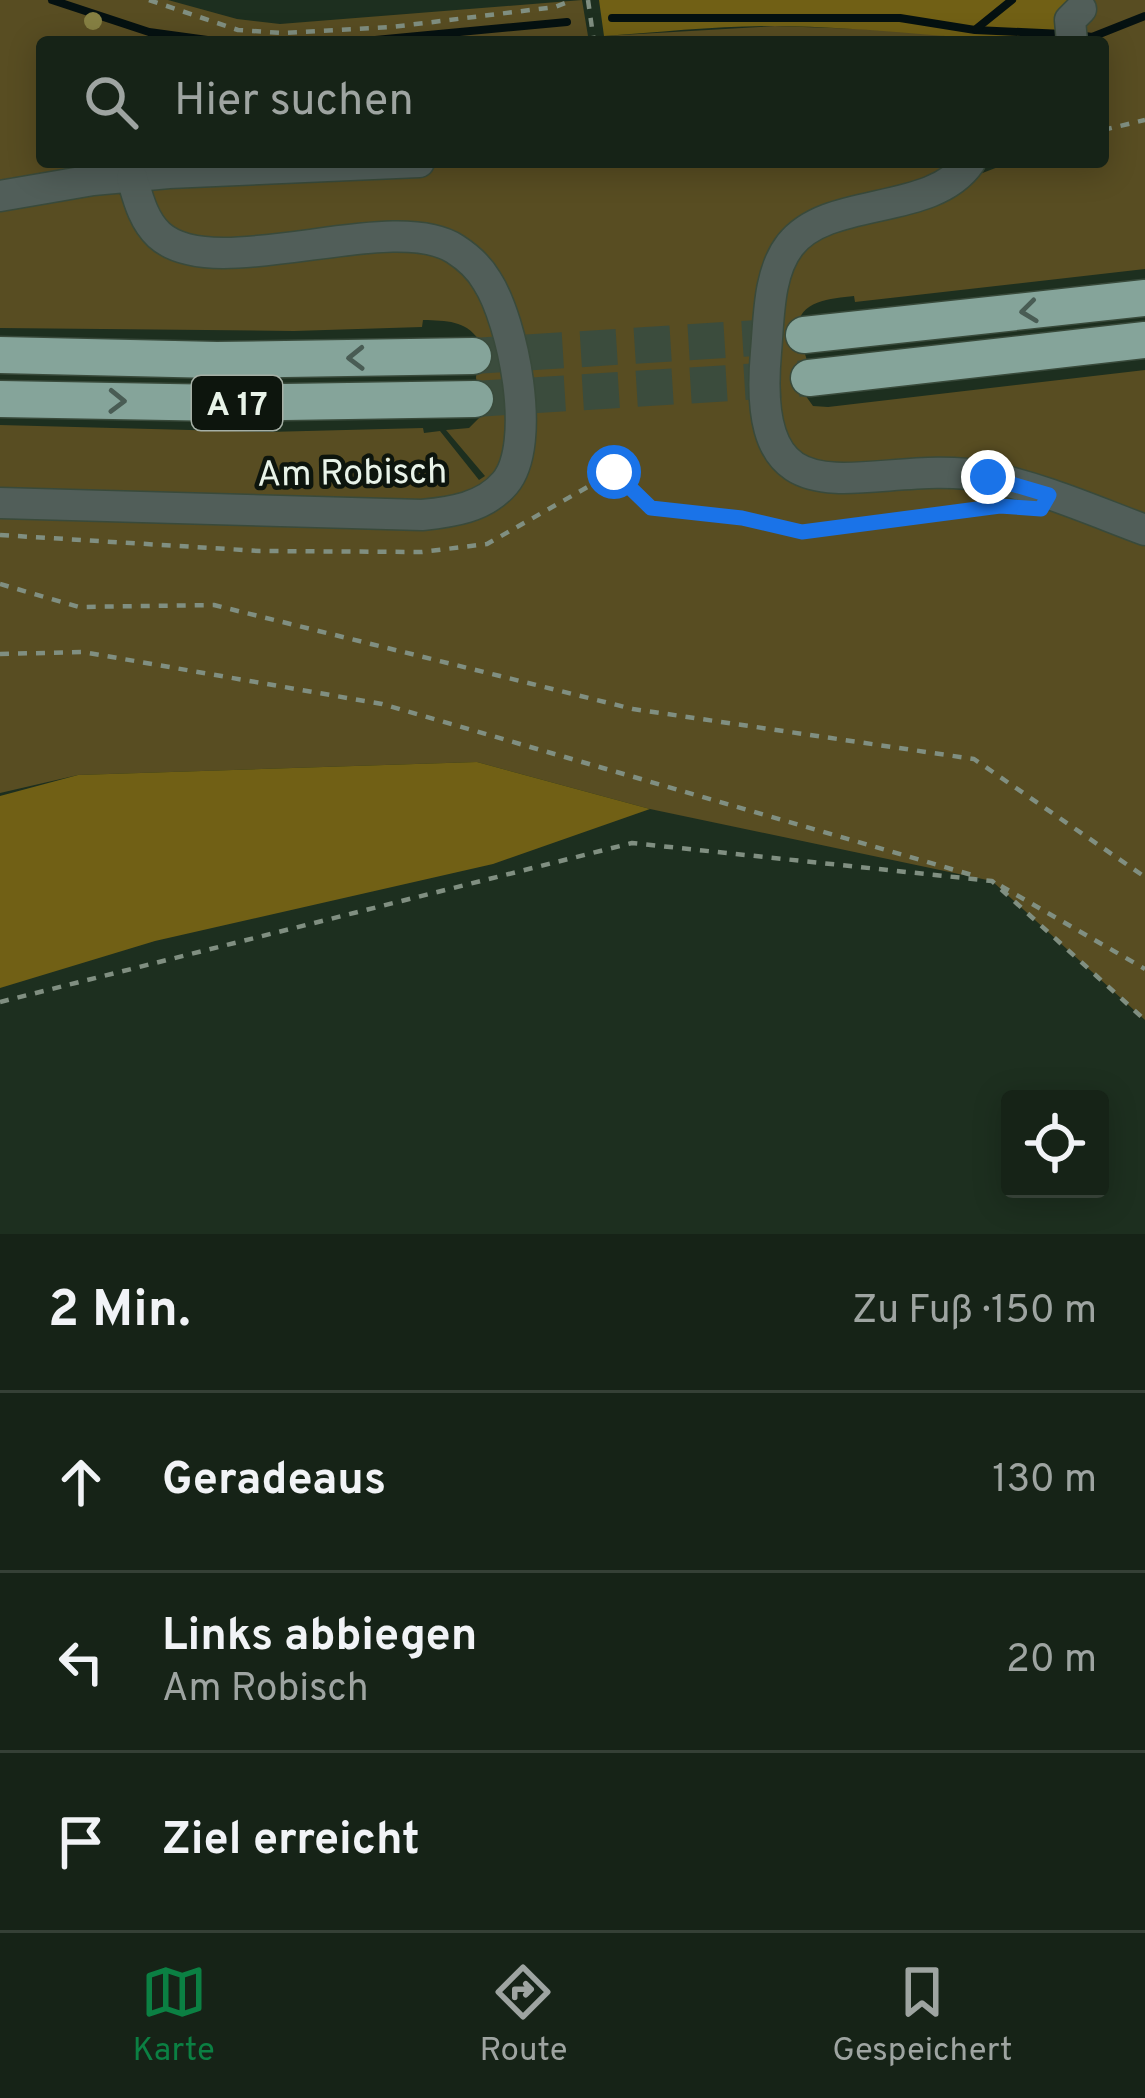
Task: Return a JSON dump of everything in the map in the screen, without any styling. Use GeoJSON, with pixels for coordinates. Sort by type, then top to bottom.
{"type":"FeatureCollection","features":[{"type":"Feature","properties":{"kind":"highway"},"geometry":{"type":"LineString","coordinates":[[804,335],[1145,298]]}},
{"type":"Feature","properties":{"kind":"highway"},"geometry":{"type":"LineString","coordinates":[[808,378],[1145,340]]}},
{"type":"Feature","properties":{"kind":"highway","name":"A 17"},"geometry":{"type":"LineString","coordinates":[[0,355],[217,360],[473,356]]}},
{"type":"Feature","properties":{"kind":"highway","name":"A 17"},"geometry":{"type":"LineString","coordinates":[[0,399],[225,403],[475,399]]}},
{"type":"Feature","properties":{"kind":"lane"},"geometry":{"type":"LineString","coordinates":[[1071,36],[1070,20],[1081,9]]}},
{"type":"Feature","properties":{"kind":"lane"},"geometry":{"type":"LineString","coordinates":[[0,196],[132,178],[311,168]]}},
{"type":"Feature","properties":{"kind":"lane"},"geometry":{"type":"LineString","coordinates":[[964,168],[952,181],[927,192],[815,227],[790,244],[777,272],[771,307],[763,397],[770,437],[788,464],[812,476],[950,473],[988,477],[1145,530]]}},
{"type":"Feature","properties":{"kind":"lane","name":"Am Robisch"},"geometry":{"type":"LineString","coordinates":[[0,503],[422,515],[465,508],[489,497],[516,466],[521,428],[512,358],[490,285],[475,263],[440,241],[404,237],[248,251],[177,246],[150,224],[132,178]]}},
{"type":"Feature","properties":{"kind":"path"},"geometry":{"type":"LineString","coordinates":[[149,0],[238,30],[282,33],[392,27],[555,7],[573,0]]}},
{"type":"Feature","properties":{"kind":"path"},"geometry":{"type":"LineString","coordinates":[[588,0],[593,36]]}},
{"type":"Feature","properties":{"kind":"path"},"geometry":{"type":"LineString","coordinates":[[1109,129],[1145,121]]}},
{"type":"Feature","properties":{"kind":"path"},"geometry":{"type":"LineString","coordinates":[[0,535],[260,551],[422,552],[487,544],[614,472],[651,508],[742,518],[802,532],[1000,506]]}},
{"type":"Feature","properties":{"kind":"path"},"geometry":{"type":"LineString","coordinates":[[0,584],[80,607],[214,605],[633,709],[974,759],[1145,877]]}},
{"type":"Feature","properties":{"kind":"path"},"geometry":{"type":"LineString","coordinates":[[0,654],[83,652],[382,704],[992,881],[1145,969]]}},
{"type":"Feature","properties":{"kind":"path"},"geometry":{"type":"LineString","coordinates":[[0,1002],[632,843],[992,881],[1145,1020]]}},
{"type":"Feature","properties":{"kind":"shaded area"},"geometry":{"type":"Polygon","coordinates":[[[0,0],[168,0],[237,19],[280,24],[582,0],[588,36],[36,36],[36,168],[231,168],[0,190],[0,0]]]}},
{"type":"Feature","properties":{"kind":"shaded area"},"geometry":{"type":"Polygon","coordinates":[[[599,0],[1083,0],[1070,36],[944,36],[780,26],[604,36],[599,0]]]}},
{"type":"Feature","properties":{"kind":"shaded area"},"geometry":{"type":"Polygon","coordinates":[[[1083,0],[1145,0],[1145,269],[855,302],[854,296],[835,298],[816,304],[798,323],[807,362],[803,392],[813,406],[828,407],[1145,370],[1145,518],[884,469],[798,459],[774,412],[786,269],[806,241],[995,168],[1109,168],[1109,36],[1080,36],[1083,0]]]}},
{"type":"Feature","properties":{"kind":"shaded area"},"geometry":{"type":"Polygon","coordinates":[[[775,26],[948,36],[604,36],[775,26]]]}},
{"type":"Feature","properties":{"kind":"shaded area"},"geometry":{"type":"Polygon","coordinates":[[[947,168],[775,256],[780,461],[967,477],[1145,531],[1145,1020],[992,881],[650,809],[477,762],[78,775],[0,793],[0,507],[465,513],[530,442],[462,241],[197,246],[163,230],[151,191],[155,186],[398,171],[947,168]]]}},
{"type":"Feature","properties":{"kind":"shaded area"},"geometry":{"type":"Polygon","coordinates":[[[115,191],[127,199],[154,246],[413,243],[457,266],[485,305],[501,353],[509,403],[503,470],[461,502],[0,495],[0,425],[268,432],[423,428],[424,433],[440,431],[479,480],[485,476],[446,430],[469,428],[483,414],[476,378],[479,340],[455,323],[423,320],[422,327],[294,331],[0,328],[0,203],[115,191]]]}},
{"type":"Feature","properties":{"kind":"shaded area"},"geometry":{"type":"Polygon","coordinates":[[[477,762],[650,809],[493,864],[155,941],[0,988],[0,796],[78,775],[477,762]]]}},
{"type":"Feature","properties":{"kind":"waterway"},"geometry":{"type":"LineString","coordinates":[[52,0],[149,32],[178,36]]}},
{"type":"Feature","properties":{"kind":"waterway"},"geometry":{"type":"LineString","coordinates":[[976,29],[1012,0]]}},
{"type":"Feature","properties":{"kind":"waterway"},"geometry":{"type":"LineString","coordinates":[[1095,36],[1145,16]]}},
{"type":"Feature","properties":{"kind":"waterway"},"geometry":{"type":"LineString","coordinates":[[612,18],[900,18],[975,30],[1063,34]]}},
{"type":"Feature","properties":{"kind":"waterway"},"geometry":{"type":"LineString","coordinates":[[418,36],[567,22]]}},
{"type":"Feature","properties":{"kind":"waterway"},"geometry":{"type":"LineString","coordinates":[[1078,35],[1085,36]]}},
{"type":"Feature","properties":{"kind":"tunnel"},"geometry":{"type":"LineString","coordinates":[[473,356],[804,335]]}},
{"type":"Feature","properties":{"kind":"tunnel"},"geometry":{"type":"LineString","coordinates":[[475,399],[809,378]]}},
{"type":"Feature","properties":{"kind":"route"},"geometry":{"type":"LineString","coordinates":[[614,472],[651,508],[742,518],[802,532],[1000,506],[1041,509],[1049,495],[988,477]]}}]}
